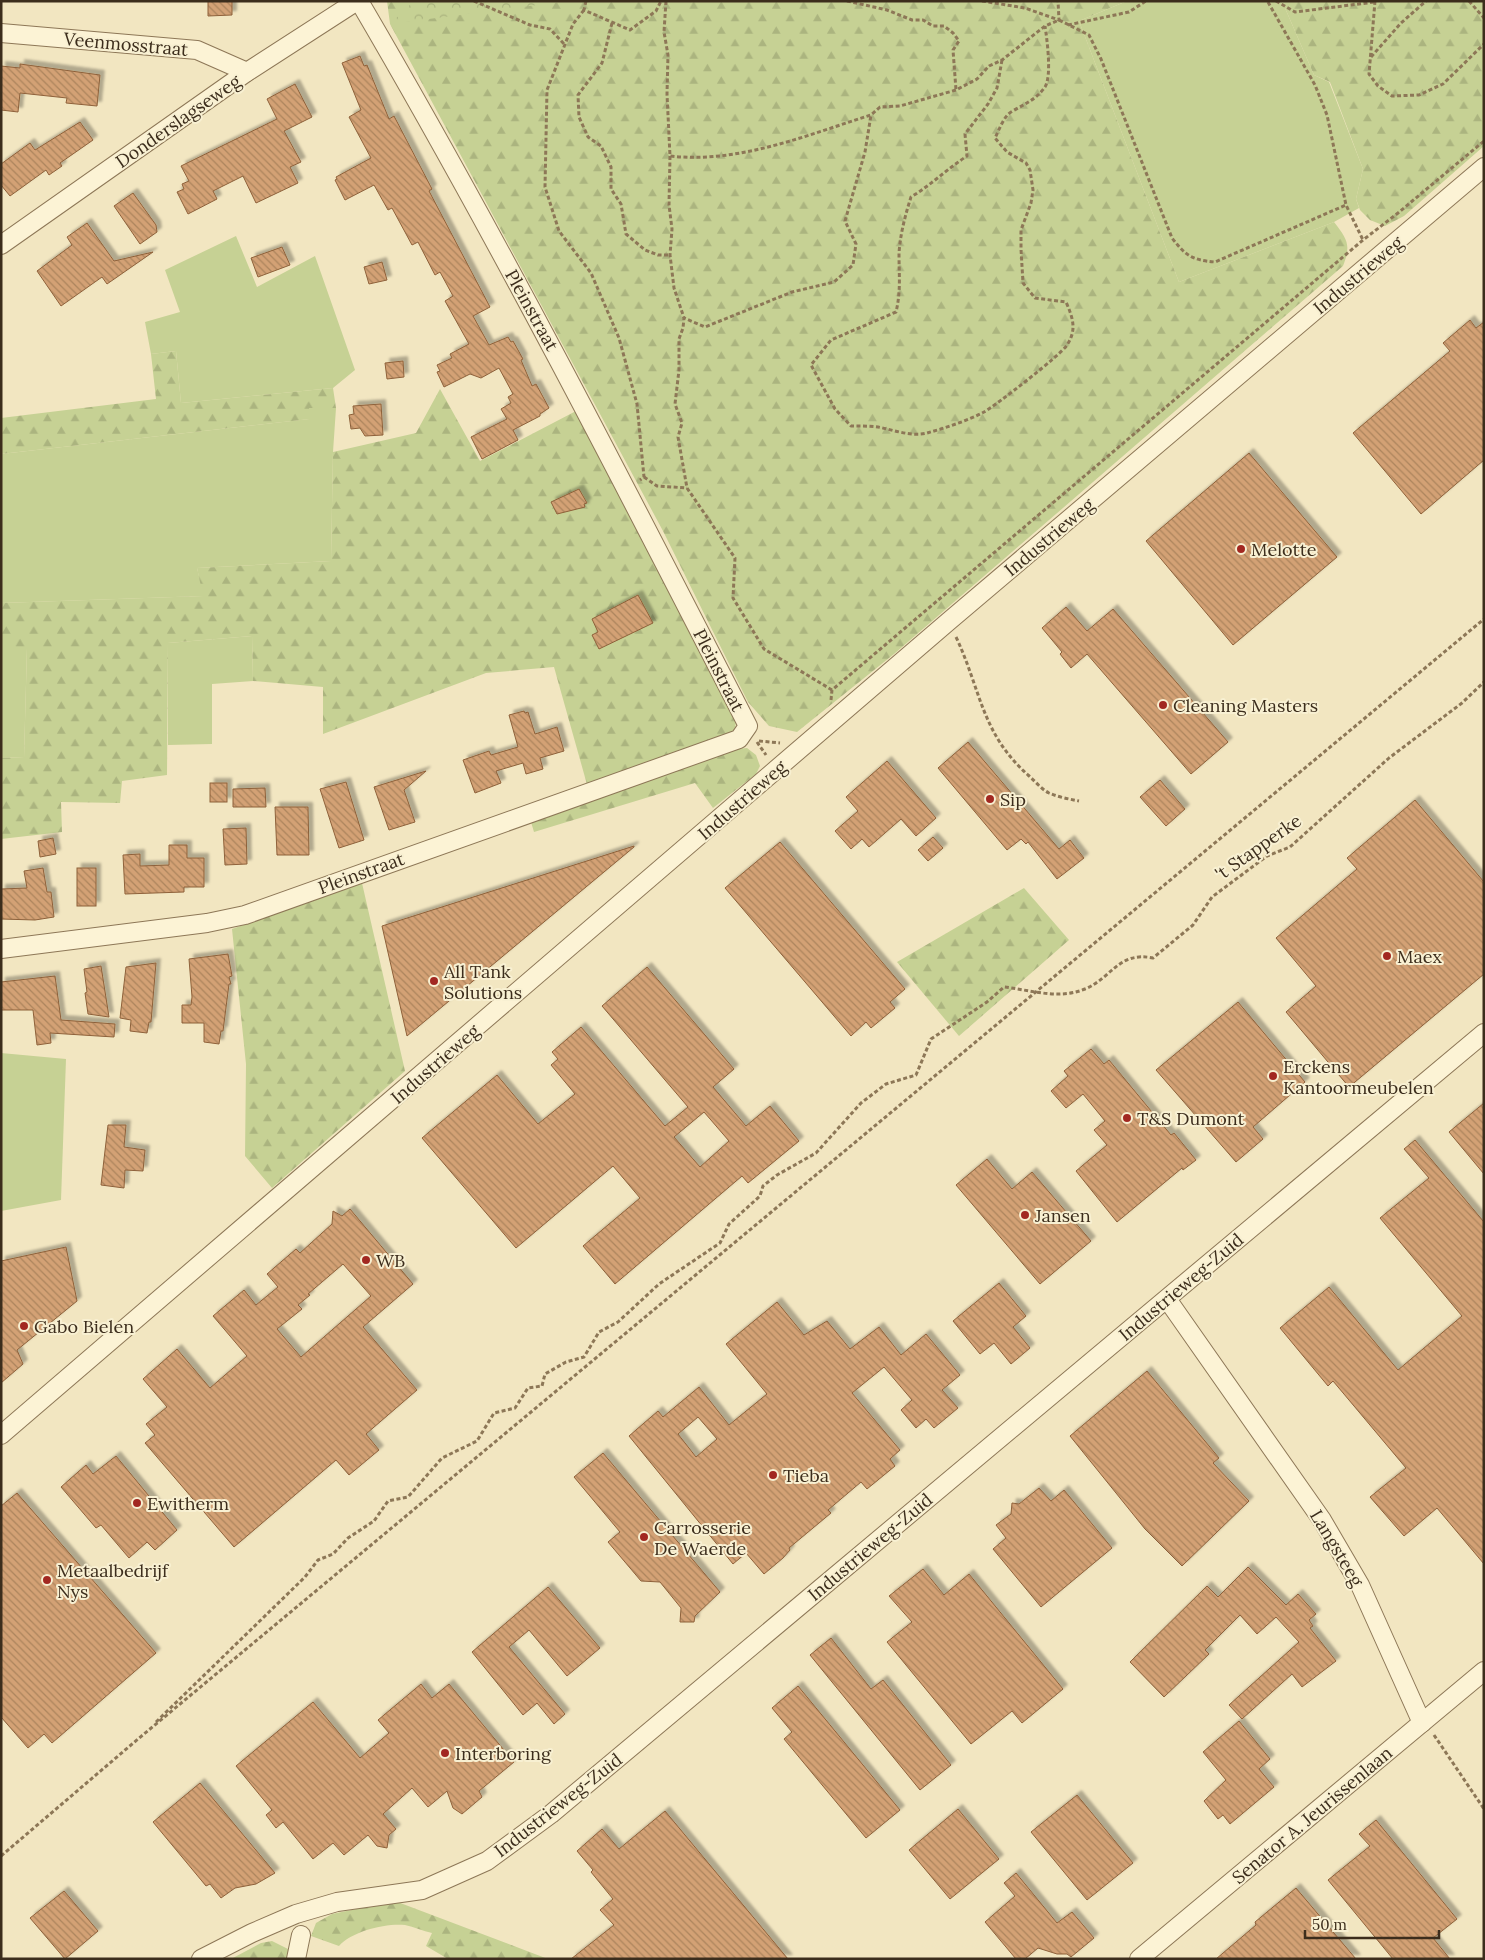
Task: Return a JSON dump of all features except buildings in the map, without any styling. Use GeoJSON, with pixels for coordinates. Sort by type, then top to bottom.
{"type":"FeatureCollection","features":[{"type":"Feature","properties":{"kind":"street","name":"Donderslagseweg"},"geometry":{"type":"LineString","coordinates":[[1,245],[247,72],[358,1]]}},
{"type":"Feature","properties":{"kind":"street","name":"Pleinstraat"},"geometry":{"type":"LineString","coordinates":[[1,949],[207,923],[245,915],[739,739],[748,726],[568,376],[407,83],[358,1]]}},
{"type":"Feature","properties":{"kind":"street","name":"Veenmosstraat"},"geometry":{"type":"LineString","coordinates":[[1,34],[197,50],[247,72]]}},
{"type":"Feature","properties":{"kind":"street","name":"Industrieweg"},"geometry":{"type":"LineString","coordinates":[[1,1434],[776,772],[949,621],[1484,167]]}},
{"type":"Feature","properties":{"kind":"street","name":"Industrieweg-Zuid"},"geometry":{"type":"LineString","coordinates":[[201,1959],[252,1932],[296,1914],[337,1902],[422,1890],[487,1861],[551,1814],[1484,1032]]}},
{"type":"Feature","properties":{"kind":"street","name":"Langsteeg"},"geometry":{"type":"LineString","coordinates":[[1167,1299],[1322,1520],[1360,1586],[1422,1723]]}},
{"type":"Feature","properties":{"kind":"street","name":"Senator A. Jeurissenlaan"},"geometry":{"type":"LineString","coordinates":[[1139,1959],[1484,1671]]}},
{"type":"Feature","properties":{"kind":"street"},"geometry":{"type":"LineString","coordinates":[[296,1959],[301,1935]]}},
{"type":"Feature","properties":{"kind":"path"},"geometry":{"type":"LineString","coordinates":[[474,1],[530,25],[550,29],[566,45]]}},
{"type":"Feature","properties":{"kind":"path"},"geometry":{"type":"LineString","coordinates":[[586,1],[584,10],[573,24],[548,90],[545,187],[559,231],[591,273],[619,338],[637,404],[644,477],[657,486],[687,488]]}},
{"type":"Feature","properties":{"kind":"path"},"geometry":{"type":"LineString","coordinates":[[584,10],[612,24],[630,30],[656,10],[661,1]]}},
{"type":"Feature","properties":{"kind":"path"},"geometry":{"type":"LineString","coordinates":[[666,1],[664,32],[668,55],[667,94],[670,156],[668,205],[672,229],[670,255],[674,288],[684,318],[683,328],[678,339],[679,370],[675,404],[682,423],[678,437],[687,488],[734,558],[733,598],[764,649],[832,690],[1363,240],[1484,141]]}},
{"type":"Feature","properties":{"kind":"path"},"geometry":{"type":"LineString","coordinates":[[846,1],[887,10],[912,20],[923,20],[933,26],[944,26],[953,33],[959,41],[953,50],[956,90]]}},
{"type":"Feature","properties":{"kind":"path"},"geometry":{"type":"LineString","coordinates":[[982,1],[1025,8],[1059,20],[1089,35],[1101,59],[1172,238],[1184,254],[1198,260],[1215,262],[1346,205]]}},
{"type":"Feature","properties":{"kind":"path"},"geometry":{"type":"LineString","coordinates":[[1058,1],[1059,20]]}},
{"type":"Feature","properties":{"kind":"path"},"geometry":{"type":"LineString","coordinates":[[1068,25],[1129,12],[1146,1]]}},
{"type":"Feature","properties":{"kind":"path"},"geometry":{"type":"LineString","coordinates":[[1268,1],[1315,85],[1327,115],[1346,205],[1363,240],[1379,258]]}},
{"type":"Feature","properties":{"kind":"path"},"geometry":{"type":"LineString","coordinates":[[1276,1],[1295,12],[1375,1],[1369,74],[1378,86],[1392,96],[1419,95],[1443,84],[1484,44]]}},
{"type":"Feature","properties":{"kind":"path"},"geometry":{"type":"LineString","coordinates":[[1371,58],[1401,22],[1426,1]]}},
{"type":"Feature","properties":{"kind":"path"},"geometry":{"type":"LineString","coordinates":[[1469,1],[1484,18]]}},
{"type":"Feature","properties":{"kind":"path"},"geometry":{"type":"LineString","coordinates":[[670,156],[695,159],[773,146],[871,115],[880,107],[900,106],[956,90],[978,79],[989,66],[1002,60],[1045,26],[1059,20]]}},
{"type":"Feature","properties":{"kind":"path"},"geometry":{"type":"LineString","coordinates":[[612,24],[602,63],[578,95],[580,117],[588,137],[601,146],[611,167],[611,189],[620,204],[626,234],[645,250],[658,255],[670,255]]}},
{"type":"Feature","properties":{"kind":"path"},"geometry":{"type":"LineString","coordinates":[[1002,60],[997,88],[988,104],[965,134],[967,156],[945,171],[932,184],[911,197],[902,229],[899,255],[900,295],[896,312],[831,340],[811,365],[835,409],[851,426],[876,427],[913,434],[926,434],[985,411],[1054,360],[1067,346],[1073,332],[1074,321],[1066,302],[1035,298],[1023,283],[1021,230],[1032,196],[1030,170],[1026,163],[1007,152],[995,138],[1010,112],[1030,102],[1046,85],[1049,57],[1046,48],[1045,26]]}},
{"type":"Feature","properties":{"kind":"path"},"geometry":{"type":"LineString","coordinates":[[684,318],[705,327],[792,292],[834,282],[852,265],[856,244],[845,221],[865,152],[871,115]]}},
{"type":"Feature","properties":{"kind":"path"},"geometry":{"type":"LineString","coordinates":[[627,489],[644,477]]}},
{"type":"Feature","properties":{"kind":"path"},"geometry":{"type":"LineString","coordinates":[[1,1856],[1484,619]]}},
{"type":"Feature","properties":{"kind":"path"},"geometry":{"type":"LineString","coordinates":[[949,621],[968,665],[981,707],[997,740],[1018,766],[1048,793],[1079,801]]}},
{"type":"Feature","properties":{"kind":"path","name":"'t Stapperke"},"geometry":{"type":"LineString","coordinates":[[138,1740],[305,1577],[318,1560],[333,1554],[348,1538],[374,1522],[388,1501],[408,1496],[442,1458],[477,1441],[494,1413],[515,1408],[528,1388],[542,1386],[545,1374],[566,1362],[584,1356],[599,1332],[618,1322],[659,1284],[720,1243],[729,1224],[760,1196],[763,1186],[777,1174],[816,1153],[861,1103],[886,1084],[916,1074],[931,1039],[987,1002],[1004,987],[1061,995],[1086,989],[1127,959],[1139,955],[1153,958],[1193,925],[1212,897],[1267,856],[1290,847],[1389,758],[1462,703],[1484,682]]}},
{"type":"Feature","properties":{"kind":"path"},"geometry":{"type":"LineString","coordinates":[[739,739],[807,745]]}},
{"type":"Feature","properties":{"kind":"path"},"geometry":{"type":"LineString","coordinates":[[756,740],[776,772]]}},
{"type":"Feature","properties":{"kind":"path"},"geometry":{"type":"LineString","coordinates":[[1422,1723],[1437,1739],[1484,1809]]}},
{"type":"Feature","properties":{"kind":"green space"},"geometry":{"type":"Polygon","coordinates":[[[387,1],[1127,1],[1079,21],[1179,282],[1334,222],[1345,238],[1347,253],[1343,266],[894,654],[797,732],[769,726],[748,702],[663,531],[390,24],[387,1]]]}},
{"type":"Feature","properties":{"kind":"green space"},"geometry":{"type":"Polygon","coordinates":[[[414,1],[569,1],[390,24],[414,1]]]}},
{"type":"Feature","properties":{"kind":"green space"},"geometry":{"type":"Polygon","coordinates":[[[1127,1],[1282,1],[1314,75],[1329,82],[1363,169],[1356,199],[1359,208],[1334,222],[1179,282],[1079,21],[1127,1]]]}},
{"type":"Feature","properties":{"kind":"green space"},"geometry":{"type":"Polygon","coordinates":[[[1282,1],[1484,1],[1484,146],[1404,216],[1385,226],[1370,220],[1360,210],[1356,199],[1363,169],[1330,82],[1314,75],[1282,1]]]}},
{"type":"Feature","properties":{"kind":"green space"},"geometry":{"type":"Polygon","coordinates":[[[236,236],[257,287],[315,256],[355,370],[333,388],[181,403],[176,351],[151,354],[145,322],[180,312],[165,270],[236,236]]]}},
{"type":"Feature","properties":{"kind":"green space"},"geometry":{"type":"Polygon","coordinates":[[[176,351],[181,403],[333,388],[336,408],[309,408],[310,419],[1,454],[1,418],[156,399],[151,354],[176,351]]]}},
{"type":"Feature","properties":{"kind":"green space"},"geometry":{"type":"Polygon","coordinates":[[[440,389],[480,461],[576,411],[736,723],[734,731],[588,788],[554,667],[486,673],[323,734],[323,687],[253,681],[252,636],[168,643],[167,775],[122,781],[120,803],[61,802],[62,832],[1,839],[1,758],[24,757],[27,649],[1,649],[1,603],[203,596],[197,568],[331,561],[333,452],[416,433],[440,389]]]}},
{"type":"Feature","properties":{"kind":"green space"},"geometry":{"type":"Polygon","coordinates":[[[309,408],[336,408],[333,452],[331,561],[197,568],[204,596],[1,603],[1,454],[309,419],[309,408]]]}},
{"type":"Feature","properties":{"kind":"green space"},"geometry":{"type":"Polygon","coordinates":[[[252,636],[253,681],[212,684],[212,744],[168,745],[168,643],[252,636]]]}},
{"type":"Feature","properties":{"kind":"green space"},"geometry":{"type":"Polygon","coordinates":[[[27,648],[24,757],[1,758],[1,649],[27,648]]]}},
{"type":"Feature","properties":{"kind":"green space"},"geometry":{"type":"Polygon","coordinates":[[[747,748],[756,755],[760,766],[756,774],[713,808],[695,783],[534,832],[531,822],[736,749],[747,748]]]}},
{"type":"Feature","properties":{"kind":"green space"},"geometry":{"type":"Polygon","coordinates":[[[362,883],[405,1071],[272,1188],[245,1156],[246,1064],[232,929],[362,883]]]}},
{"type":"Feature","properties":{"kind":"green space"},"geometry":{"type":"Polygon","coordinates":[[[1024,888],[1069,940],[959,1036],[897,962],[1024,888]]]}},
{"type":"Feature","properties":{"kind":"green space"},"geometry":{"type":"Polygon","coordinates":[[[1,1053],[66,1059],[61,1200],[1,1211],[1,1053]]]}},
{"type":"Feature","properties":{"kind":"green space"},"geometry":{"type":"Polygon","coordinates":[[[395,1901],[548,1959],[448,1959],[426,1946],[432,1933],[405,1925],[388,1925],[370,1929],[352,1936],[339,1946],[311,1936],[316,1923],[332,1914],[395,1901]]]}},
{"type":"Feature","properties":{"kind":"green space"},"geometry":{"type":"Polygon","coordinates":[[[272,1941],[288,1949],[292,1959],[231,1959],[261,1943],[272,1941]]]}},
{"type":"Feature","properties":{"kind":"place","name":"Melotte"},"geometry":{"type":"Point","coordinates":[1241,549]}},
{"type":"Feature","properties":{"kind":"place","name":"Cleaning Masters"},"geometry":{"type":"Point","coordinates":[1163,705]}},
{"type":"Feature","properties":{"kind":"place","name":"Sip"},"geometry":{"type":"Point","coordinates":[990,799]}},
{"type":"Feature","properties":{"kind":"place","name":"Maex"},"geometry":{"type":"Point","coordinates":[1387,956]}},
{"type":"Feature","properties":{"kind":"place","name":"All Tank Solutions"},"geometry":{"type":"Point","coordinates":[434,981]}},
{"type":"Feature","properties":{"kind":"place","name":"Erckens Kantoormeubelen"},"geometry":{"type":"Point","coordinates":[1273,1076]}},
{"type":"Feature","properties":{"kind":"place","name":"T&S Dumont"},"geometry":{"type":"Point","coordinates":[1127,1118]}},
{"type":"Feature","properties":{"kind":"place","name":"Jansen"},"geometry":{"type":"Point","coordinates":[1025,1215]}},
{"type":"Feature","properties":{"kind":"place","name":"WB"},"geometry":{"type":"Point","coordinates":[366,1260]}},
{"type":"Feature","properties":{"kind":"place","name":"Gabo Bielen"},"geometry":{"type":"Point","coordinates":[24,1326]}},
{"type":"Feature","properties":{"kind":"place","name":"Tieba"},"geometry":{"type":"Point","coordinates":[773,1475]}},
{"type":"Feature","properties":{"kind":"place","name":"Ewitherm"},"geometry":{"type":"Point","coordinates":[137,1503]}},
{"type":"Feature","properties":{"kind":"place","name":"Carrosserie De Waerde"},"geometry":{"type":"Point","coordinates":[644,1537]}},
{"type":"Feature","properties":{"kind":"place","name":"Metaalbedrijf Nys"},"geometry":{"type":"Point","coordinates":[47,1580]}},
{"type":"Feature","properties":{"kind":"place","name":"Interboring"},"geometry":{"type":"Point","coordinates":[445,1753]}}]}
